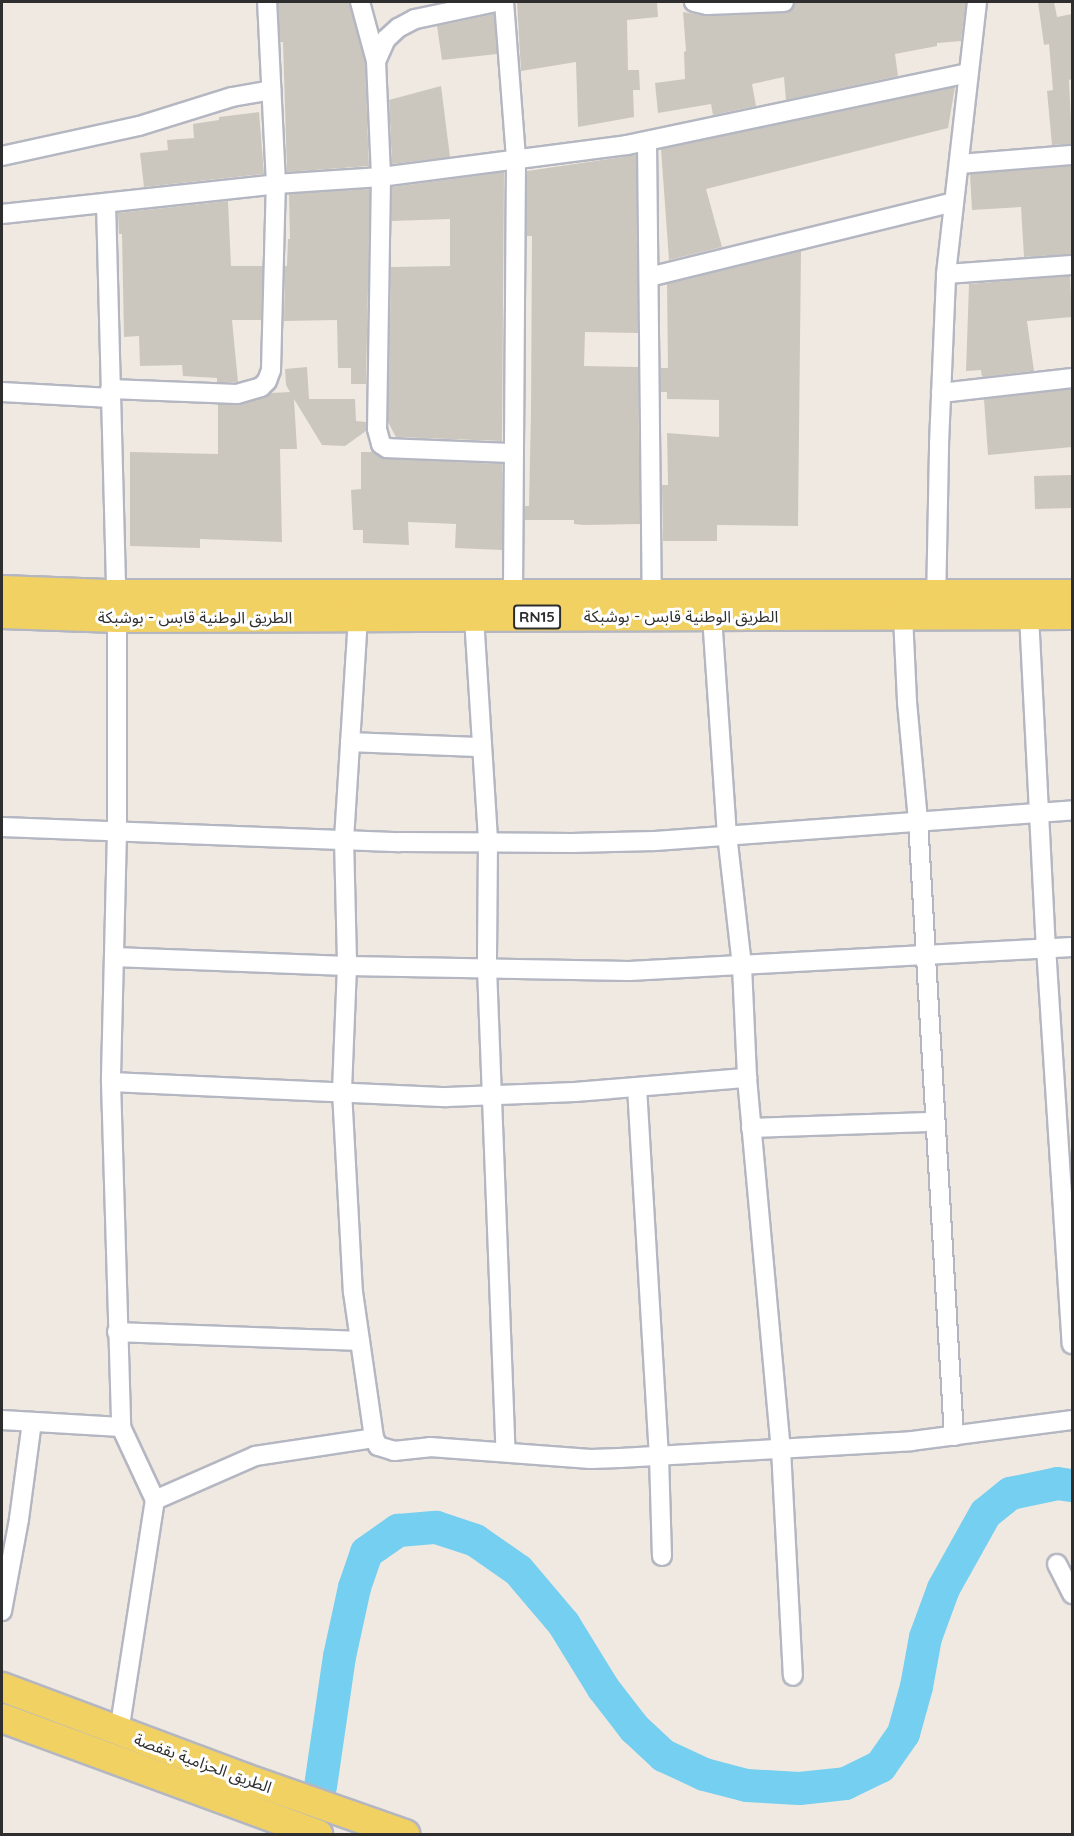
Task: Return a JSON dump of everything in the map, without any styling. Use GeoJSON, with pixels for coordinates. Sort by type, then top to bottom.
{"type":"FeatureCollection","features":[{"type":"Feature","properties":{"kind":"main road","name":"الطريق الوطنية قابس - بوشبكة"},"geometry":{"type":"LineString","coordinates":[[2,590],[116,606],[358,617],[474,617],[513,606],[652,595],[936,605],[1029,615],[1072,615]]}},
{"type":"Feature","properties":{"kind":"main road","name":"الطريق الوطنية قابس - بوشبكة"},"geometry":{"type":"LineString","coordinates":[[2,614],[116,606],[513,606],[712,616],[903,616],[936,605],[1072,594]]}},
{"type":"Feature","properties":{"kind":"main road","name":"الطريق الحزامية بقفصة"},"geometry":{"type":"LineString","coordinates":[[2,1687],[119,1732],[405,1834]]}},
{"type":"Feature","properties":{"kind":"main road","name":"الطريق الحزامية بقفصة"},"geometry":{"type":"LineString","coordinates":[[2,1718],[318,1834]]}},
{"type":"Feature","properties":{"kind":"street"},"geometry":{"type":"LineString","coordinates":[[2,392],[237,394],[261,387],[267,381],[271,370],[276,184],[267,2]]}},
{"type":"Feature","properties":{"kind":"street"},"geometry":{"type":"LineString","coordinates":[[360,2],[376,61],[381,177],[377,429],[381,444],[387,448],[514,453]]}},
{"type":"Feature","properties":{"kind":"street"},"geometry":{"type":"LineString","coordinates":[[376,61],[386,39],[398,28],[415,19],[496,2]]}},
{"type":"Feature","properties":{"kind":"street"},"geometry":{"type":"LineString","coordinates":[[504,2],[516,159],[513,606]]}},
{"type":"Feature","properties":{"kind":"street"},"geometry":{"type":"LineString","coordinates":[[694,2],[707,5],[784,2]]}},
{"type":"Feature","properties":{"kind":"street"},"geometry":{"type":"LineString","coordinates":[[936,605],[946,274],[977,2]]}},
{"type":"Feature","properties":{"kind":"street"},"geometry":{"type":"LineString","coordinates":[[2,214],[276,184],[381,177],[647,142],[968,73]]}},
{"type":"Feature","properties":{"kind":"street"},"geometry":{"type":"LineString","coordinates":[[2,156],[139,126],[232,98],[271,90]]}},
{"type":"Feature","properties":{"kind":"street"},"geometry":{"type":"LineString","coordinates":[[647,142],[652,595]]}},
{"type":"Feature","properties":{"kind":"street"},"geometry":{"type":"LineString","coordinates":[[959,164],[1072,155]]}},
{"type":"Feature","properties":{"kind":"street"},"geometry":{"type":"LineString","coordinates":[[649,277],[954,202]]}},
{"type":"Feature","properties":{"kind":"street"},"geometry":{"type":"LineString","coordinates":[[106,203],[116,606],[117,831],[111,1082],[117,1332],[121,1426],[155,1500],[119,1732]]}},
{"type":"Feature","properties":{"kind":"street"},"geometry":{"type":"LineString","coordinates":[[946,274],[1072,265]]}},
{"type":"Feature","properties":{"kind":"street"},"geometry":{"type":"LineString","coordinates":[[941,393],[1072,378]]}},
{"type":"Feature","properties":{"kind":"street"},"geometry":{"type":"LineString","coordinates":[[1029,615],[1046,947],[1072,1344]]}},
{"type":"Feature","properties":{"kind":"street"},"geometry":{"type":"LineString","coordinates":[[712,616],[727,834],[742,966],[751,1128],[781,1449],[793,1676]]}},
{"type":"Feature","properties":{"kind":"street"},"geometry":{"type":"LineString","coordinates":[[903,616],[907,702],[918,820],[924,954],[954,1436]]}},
{"type":"Feature","properties":{"kind":"street"},"geometry":{"type":"LineString","coordinates":[[358,617],[344,839],[347,966],[342,1091],[350,1260],[374,1438],[378,1446],[384,1450],[430,1447],[591,1459],[781,1449],[954,1436],[1072,1420]]}},
{"type":"Feature","properties":{"kind":"street"},"geometry":{"type":"LineString","coordinates":[[474,617],[488,843],[487,968],[506,1452]]}},
{"type":"Feature","properties":{"kind":"street"},"geometry":{"type":"LineString","coordinates":[[350,742],[482,747]]}},
{"type":"Feature","properties":{"kind":"street"},"geometry":{"type":"LineString","coordinates":[[2,827],[488,843],[623,842],[1072,810]]}},
{"type":"Feature","properties":{"kind":"street"},"geometry":{"type":"LineString","coordinates":[[114,957],[347,966],[629,971],[1072,947]]}},
{"type":"Feature","properties":{"kind":"street"},"geometry":{"type":"LineString","coordinates":[[111,1082],[447,1097],[637,1087],[747,1078]]}},
{"type":"Feature","properties":{"kind":"street"},"geometry":{"type":"LineString","coordinates":[[637,1087],[659,1456],[662,1556]]}},
{"type":"Feature","properties":{"kind":"street"},"geometry":{"type":"LineString","coordinates":[[751,1128],[934,1122]]}},
{"type":"Feature","properties":{"kind":"street"},"geometry":{"type":"LineString","coordinates":[[117,1332],[360,1341]]}},
{"type":"Feature","properties":{"kind":"street"},"geometry":{"type":"LineString","coordinates":[[2,1420],[121,1426]]}},
{"type":"Feature","properties":{"kind":"street"},"geometry":{"type":"LineString","coordinates":[[2,1611],[19,1519],[32,1422]]}},
{"type":"Feature","properties":{"kind":"street"},"geometry":{"type":"LineString","coordinates":[[155,1500],[255,1456],[374,1438]]}},
{"type":"Feature","properties":{"kind":"street"},"geometry":{"type":"LineString","coordinates":[[1057,1564],[1072,1594]]}},
{"type":"Feature","properties":{"kind":"building"},"geometry":{"type":"Polygon","coordinates":[[[349,2],[365,63],[369,166],[287,172],[283,42],[280,42],[278,3],[349,2]]]}},
{"type":"Feature","properties":{"kind":"building"},"geometry":{"type":"Polygon","coordinates":[[[517,2],[657,2],[658,17],[627,20],[628,70],[639,70],[640,90],[633,90],[634,117],[578,127],[576,62],[521,71],[517,2]]]}},
{"type":"Feature","properties":{"kind":"building"},"geometry":{"type":"Polygon","coordinates":[[[795,2],[966,2],[961,41],[937,43],[937,46],[895,54],[898,76],[786,100],[784,77],[752,84],[756,106],[713,115],[711,104],[658,113],[655,83],[685,79],[684,52],[686,51],[683,12],[707,16],[784,13],[790,11],[795,2]]]}},
{"type":"Feature","properties":{"kind":"building"},"geometry":{"type":"Polygon","coordinates":[[[1038,2],[1054,2],[1057,17],[1072,14],[1072,79],[1069,80],[1072,144],[1052,145],[1047,91],[1053,90],[1049,44],[1044,45],[1038,2]]]}},
{"type":"Feature","properties":{"kind":"building"},"geometry":{"type":"Polygon","coordinates":[[[494,14],[497,54],[442,60],[437,26],[494,14]]]}},
{"type":"Feature","properties":{"kind":"building"},"geometry":{"type":"Polygon","coordinates":[[[441,86],[450,157],[392,164],[389,100],[441,86]]]}},
{"type":"Feature","properties":{"kind":"building"},"geometry":{"type":"Polygon","coordinates":[[[955,87],[948,128],[706,189],[722,247],[669,260],[661,149],[955,87]]]}},
{"type":"Feature","properties":{"kind":"building"},"geometry":{"type":"Polygon","coordinates":[[[259,112],[264,174],[144,187],[140,153],[168,150],[167,140],[194,138],[193,124],[219,120],[219,117],[259,112]]]}},
{"type":"Feature","properties":{"kind":"building"},"geometry":{"type":"Polygon","coordinates":[[[636,155],[638,333],[585,332],[584,366],[638,367],[640,524],[584,525],[574,524],[574,520],[525,520],[525,506],[529,506],[531,412],[532,236],[527,236],[527,171],[636,155]]]}},
{"type":"Feature","properties":{"kind":"building"},"geometry":{"type":"Polygon","coordinates":[[[1072,166],[1072,254],[1024,257],[1021,207],[972,210],[970,174],[1072,166]]]}},
{"type":"Feature","properties":{"kind":"building"},"geometry":{"type":"Polygon","coordinates":[[[504,172],[502,441],[396,437],[388,422],[391,267],[450,266],[450,219],[392,221],[392,187],[504,172]]]}},
{"type":"Feature","properties":{"kind":"building"},"geometry":{"type":"Polygon","coordinates":[[[370,189],[366,384],[351,384],[351,368],[338,368],[337,320],[284,321],[285,266],[287,266],[288,239],[290,239],[289,194],[370,189]]]}},
{"type":"Feature","properties":{"kind":"building"},"geometry":{"type":"Polygon","coordinates":[[[228,201],[231,266],[263,266],[261,320],[232,320],[238,382],[217,382],[217,378],[183,376],[182,365],[140,366],[139,336],[124,337],[122,234],[119,234],[118,213],[228,201]]]}},
{"type":"Feature","properties":{"kind":"building"},"geometry":{"type":"Polygon","coordinates":[[[801,251],[798,526],[717,525],[717,541],[663,541],[662,485],[668,485],[667,433],[719,437],[719,400],[667,399],[667,392],[661,392],[661,368],[668,368],[667,284],[801,251]]]}},
{"type":"Feature","properties":{"kind":"building"},"geometry":{"type":"Polygon","coordinates":[[[1070,276],[1072,317],[1027,321],[1034,371],[982,377],[981,370],[966,371],[969,284],[1070,276]]]}},
{"type":"Feature","properties":{"kind":"building"},"geometry":{"type":"Polygon","coordinates":[[[307,367],[309,399],[355,399],[356,421],[366,422],[366,431],[345,446],[322,445],[294,399],[297,449],[280,449],[282,542],[200,539],[200,548],[130,546],[130,452],[218,454],[218,404],[240,405],[271,393],[290,392],[286,385],[285,369],[307,367]]]}},
{"type":"Feature","properties":{"kind":"building"},"geometry":{"type":"Polygon","coordinates":[[[1072,389],[1072,447],[988,455],[984,399],[1072,389]]]}},
{"type":"Feature","properties":{"kind":"building"},"geometry":{"type":"Polygon","coordinates":[[[361,452],[373,452],[387,459],[502,464],[502,550],[455,548],[456,524],[408,522],[409,545],[363,543],[363,530],[353,530],[351,490],[361,489],[361,452]]]}},
{"type":"Feature","properties":{"kind":"building"},"geometry":{"type":"Polygon","coordinates":[[[1072,475],[1072,508],[1035,509],[1034,476],[1072,475]]]}},
{"type":"Feature","properties":{"kind":"waterway"},"geometry":{"type":"LineString","coordinates":[[320,1786],[339,1656],[354,1587],[366,1552],[398,1530],[436,1527],[475,1540],[518,1570],[563,1623],[603,1688],[634,1728],[663,1755],[704,1774],[746,1785],[799,1788],[845,1783],[880,1766],[903,1733],[916,1686],[925,1637],[943,1588],[985,1513],[1010,1493],[1057,1483],[1072,1485]]}}]}
